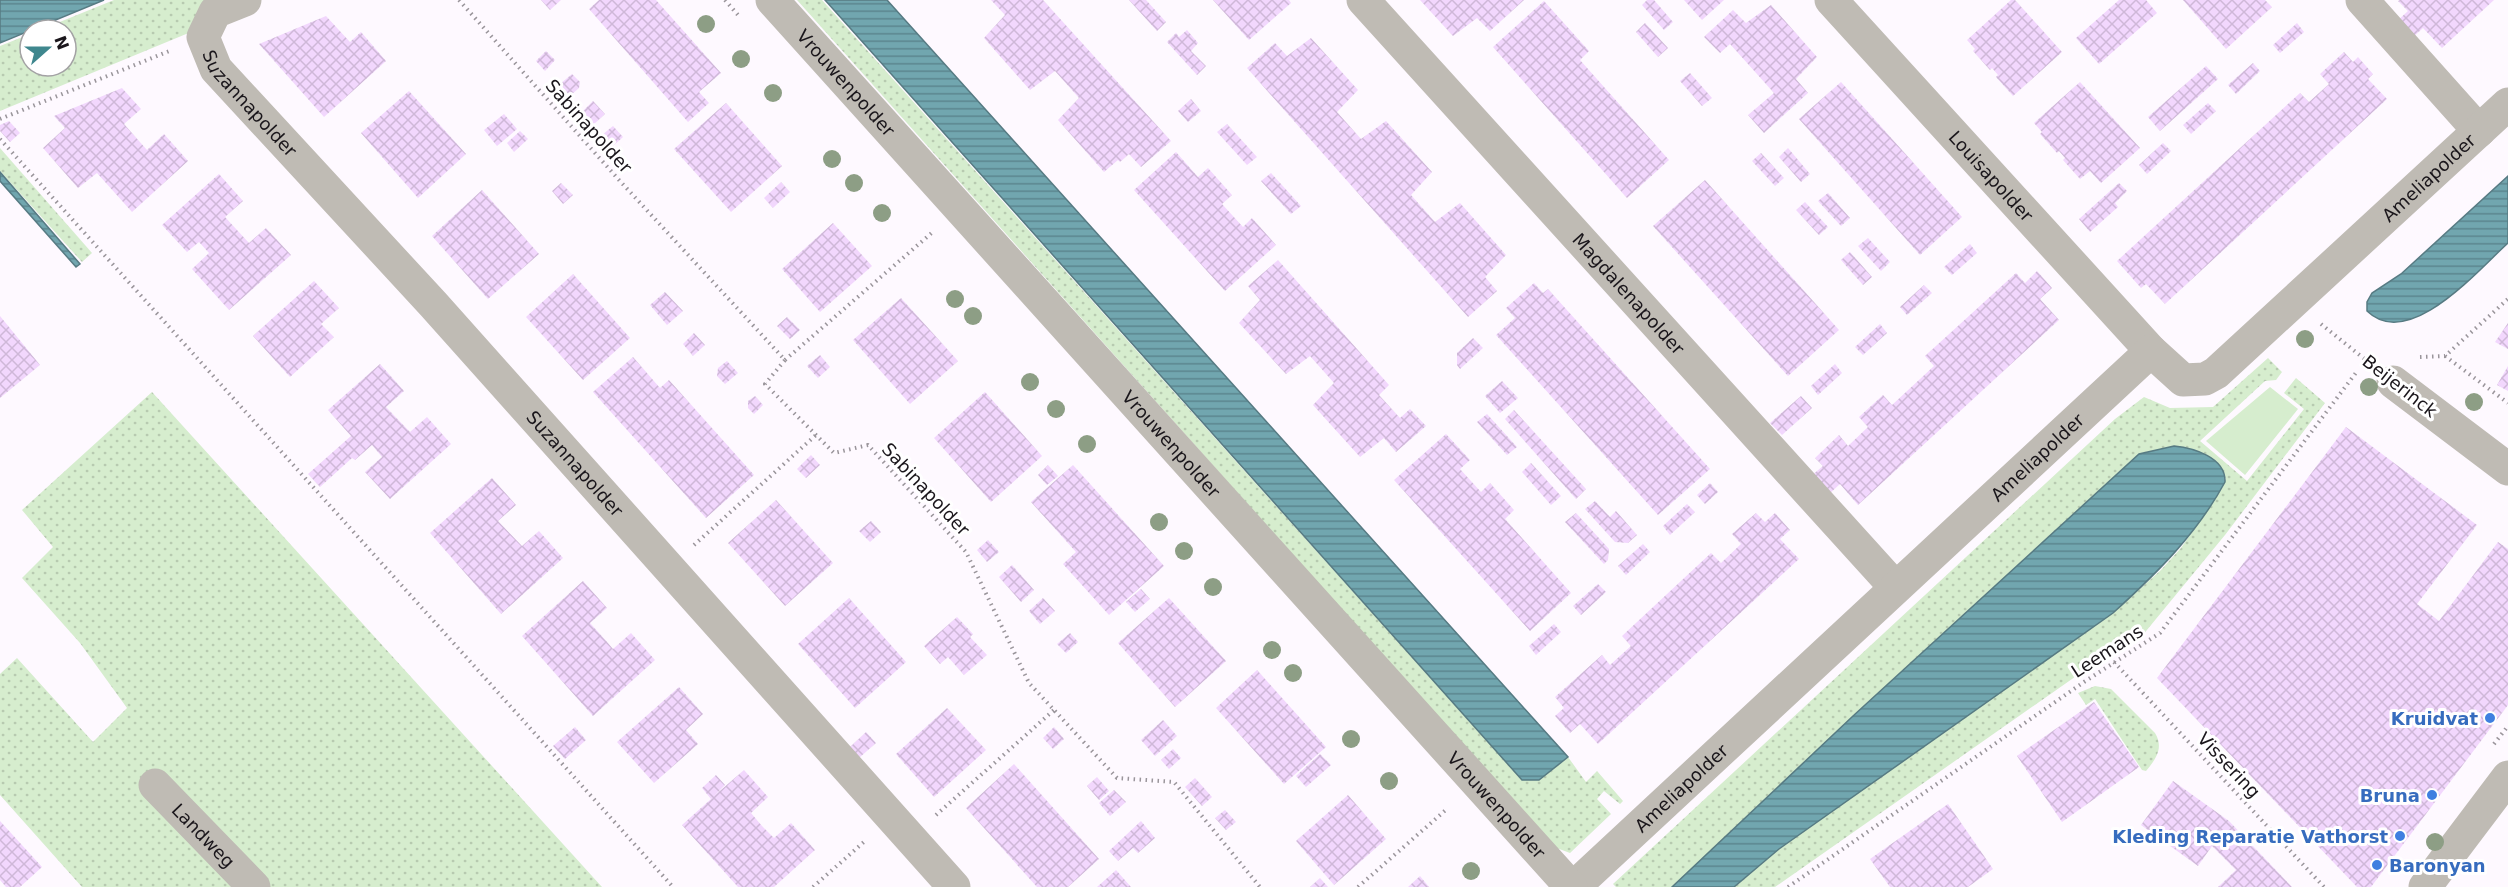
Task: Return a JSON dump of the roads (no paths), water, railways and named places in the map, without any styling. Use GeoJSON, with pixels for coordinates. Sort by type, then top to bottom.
{"type":"FeatureCollection","features":[{"type":"Feature","properties":{"kind":"street","name":"Suzannapolder"},"geometry":{"type":"LineString","coordinates":[[245,0],[215,12],[203,37],[216,69],[433,304],[954,887]]}},
{"type":"Feature","properties":{"kind":"street","name":"Vrouwenpolder"},"geometry":{"type":"LineString","coordinates":[[772,0],[1573,887]]}},
{"type":"Feature","properties":{"kind":"street","name":"Magdalenapolder"},"geometry":{"type":"LineString","coordinates":[[1363,0],[1895,587]]}},
{"type":"Feature","properties":{"kind":"street","name":"Louisapolder"},"geometry":{"type":"LineString","coordinates":[[1831,0],[2151,351]]}},
{"type":"Feature","properties":{"kind":"street"},"geometry":{"type":"LineString","coordinates":[[2362,0],[2479,131]]}},
{"type":"Feature","properties":{"kind":"street","name":"Ameliapolder"},"geometry":{"type":"LineString","coordinates":[[1573,887],[2151,351],[2183,380],[2205,380],[2216,373],[2508,104]]}},
{"type":"Feature","properties":{"kind":"street","name":"Beijerinck"},"geometry":{"type":"LineString","coordinates":[[2394,366],[2508,469]]}},
{"type":"Feature","properties":{"kind":"street"},"geometry":{"type":"LineString","coordinates":[[2425,887],[2508,777]]}},
{"type":"Feature","properties":{"kind":"street","name":"Landweg"},"geometry":{"type":"LineString","coordinates":[[155,785],[254,887]]}},
{"type":"Feature","properties":{"kind":"water"},"geometry":{"type":"Polygon","coordinates":[[[0,0],[104,0],[60,18],[18,18],[18,36],[0,43],[0,0]]]}},
{"type":"Feature","properties":{"kind":"water"},"geometry":{"type":"Polygon","coordinates":[[[825,0],[887,0],[1568,757],[1539,780],[1522,780],[825,0]]]}},
{"type":"Feature","properties":{"kind":"water"},"geometry":{"type":"Polygon","coordinates":[[[0,172],[80,264],[76,267],[0,181],[0,172]]]}},
{"type":"Feature","properties":{"kind":"water"},"geometry":{"type":"Polygon","coordinates":[[[2508,176],[2508,243],[2480,270],[2442,302],[2422,314],[2403,321],[2384,321],[2367,311],[2367,302],[2372,293],[2401,274],[2508,176]]]}},
{"type":"Feature","properties":{"kind":"water"},"geometry":{"type":"Polygon","coordinates":[[[2174,446],[2207,455],[2220,466],[2225,482],[2189,536],[2113,613],[1779,849],[1734,887],[1672,887],[1853,716],[2139,454],[2174,446]]]}},
{"type":"Feature","properties":{"kind":"place","name":"Kruidvat"},"geometry":{"type":"Point","coordinates":[2490,718]}},
{"type":"Feature","properties":{"kind":"place","name":"Bruna"},"geometry":{"type":"Point","coordinates":[2432,795]}},
{"type":"Feature","properties":{"kind":"place","name":"Kleding Reparatie Vathorst"},"geometry":{"type":"Point","coordinates":[2400,836]}},
{"type":"Feature","properties":{"kind":"place","name":"Baronyan"},"geometry":{"type":"Point","coordinates":[2377,865]}}]}
